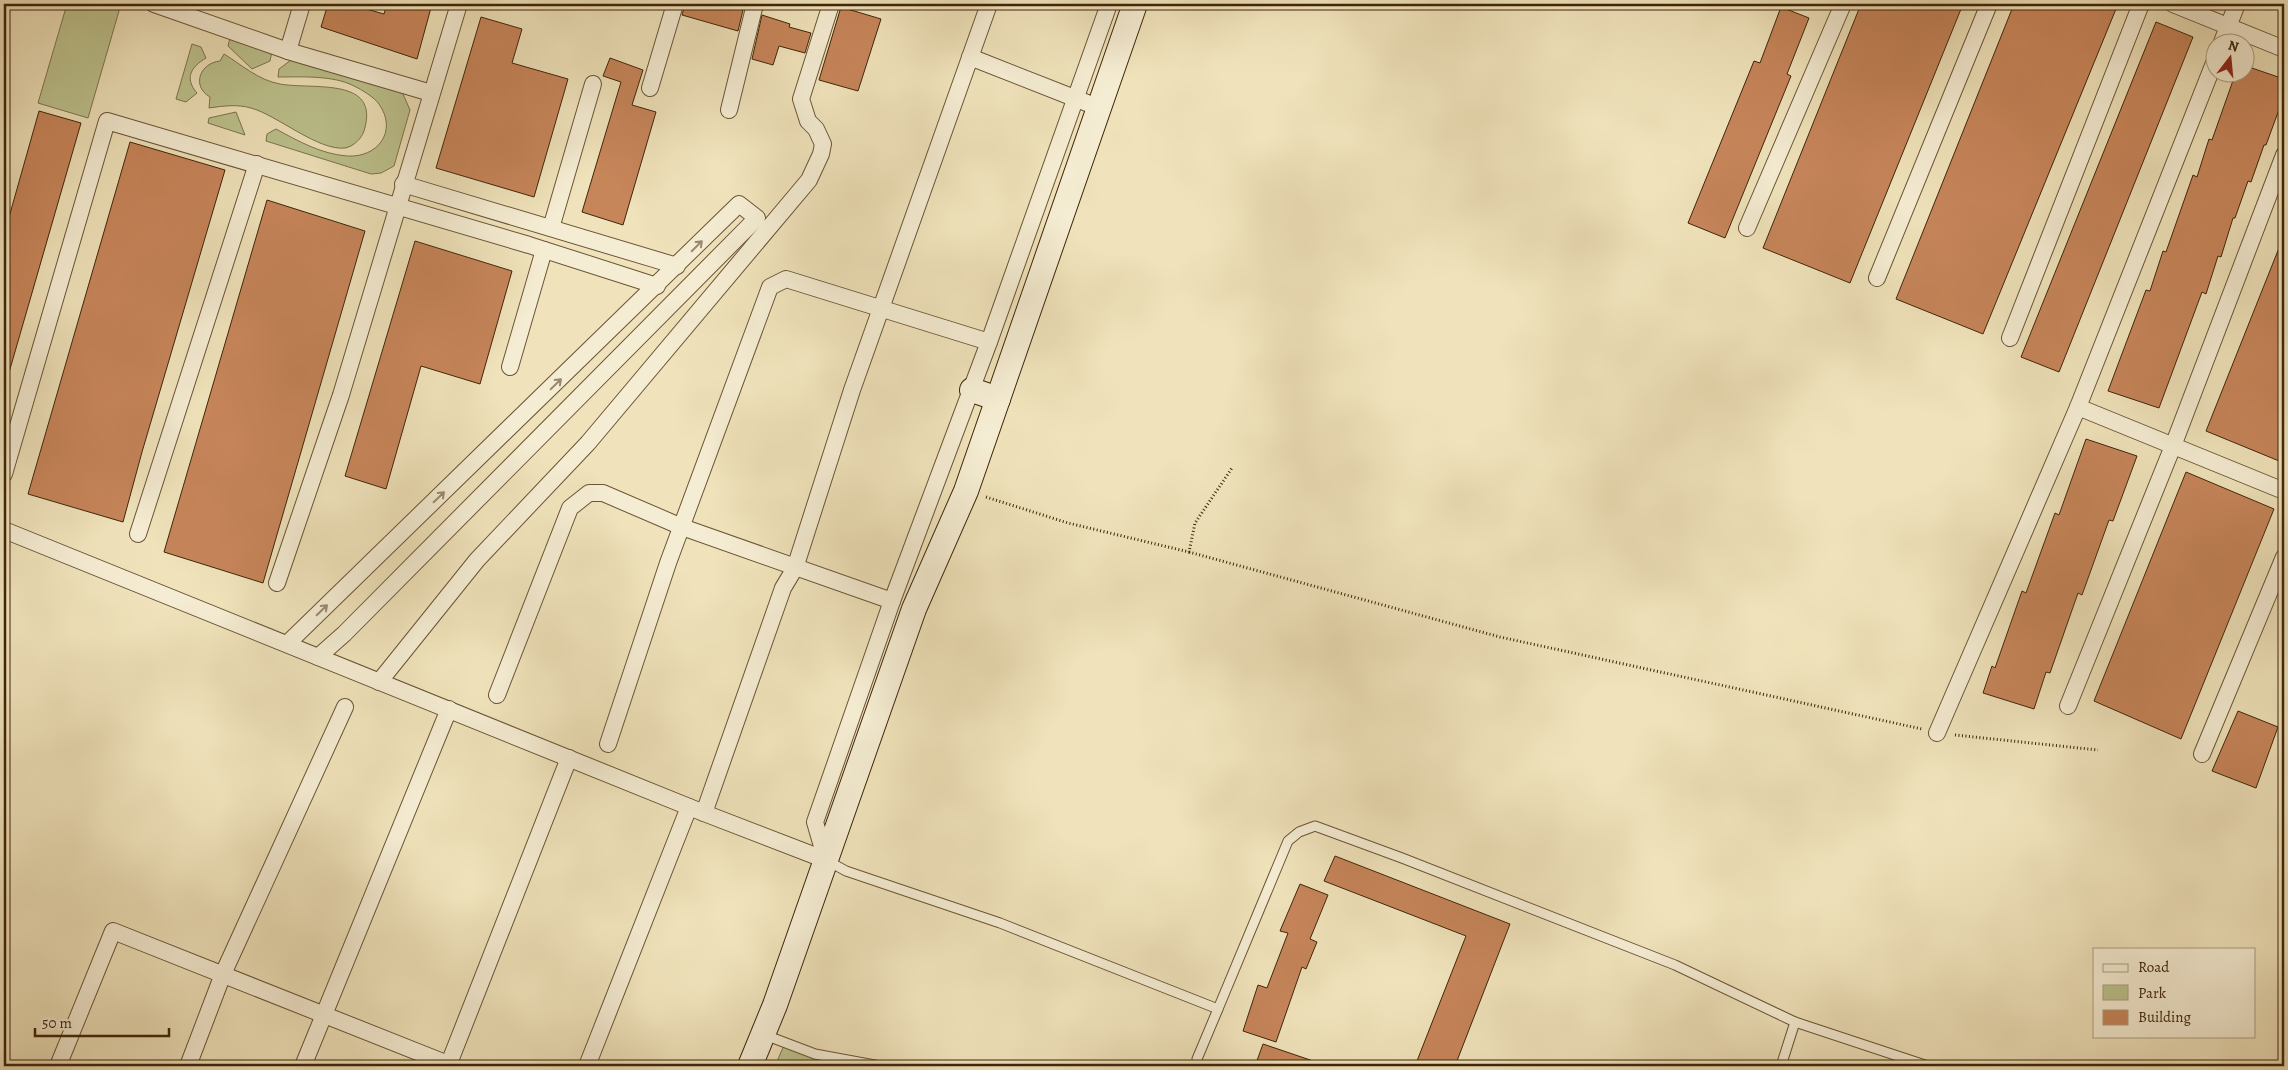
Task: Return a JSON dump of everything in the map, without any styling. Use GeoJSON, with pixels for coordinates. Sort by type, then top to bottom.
{"type":"FeatureCollection","features":[{"type":"Feature","properties":{"kind":"street"},"geometry":{"type":"LineString","coordinates":[[154,4],[288,51],[431,93]]}},
{"type":"Feature","properties":{"kind":"street"},"geometry":{"type":"LineString","coordinates":[[288,51],[302,4]]}},
{"type":"Feature","properties":{"kind":"street"},"geometry":{"type":"LineString","coordinates":[[278,583],[341,395],[396,206],[459,4]]}},
{"type":"Feature","properties":{"kind":"street"},"geometry":{"type":"LineString","coordinates":[[650,88],[675,4]]}},
{"type":"Feature","properties":{"kind":"street"},"geometry":{"type":"LineString","coordinates":[[729,110],[754,4]]}},
{"type":"Feature","properties":{"kind":"street"},"geometry":{"type":"LineString","coordinates":[[379,682],[476,560],[588,442],[808,180],[824,144],[816,129],[808,121],[802,99],[830,4]]}},
{"type":"Feature","properties":{"kind":"street"},"geometry":{"type":"LineString","coordinates":[[587,1066],[696,810],[783,588],[795,568],[881,309],[989,4]]}},
{"type":"Feature","properties":{"kind":"street"},"geometry":{"type":"LineString","coordinates":[[826,860],[815,822],[892,601],[972,390],[1109,4]]}},
{"type":"Feature","properties":{"kind":"street"},"geometry":{"type":"LineString","coordinates":[[750,1066],[775,1005],[914,609],[966,491],[1135,4]]}},
{"type":"Feature","properties":{"kind":"street"},"geometry":{"type":"LineString","coordinates":[[1747,228],[1843,4]]}},
{"type":"Feature","properties":{"kind":"street"},"geometry":{"type":"LineString","coordinates":[[1877,278],[1989,4]]}},
{"type":"Feature","properties":{"kind":"street"},"geometry":{"type":"LineString","coordinates":[[2010,338],[2141,4]]}},
{"type":"Feature","properties":{"kind":"street"},"geometry":{"type":"LineString","coordinates":[[2173,4],[2284,49]]}},
{"type":"Feature","properties":{"kind":"street"},"geometry":{"type":"LineString","coordinates":[[2226,32],[2237,4]]}},
{"type":"Feature","properties":{"kind":"street"},"geometry":{"type":"LineString","coordinates":[[970,57],[1099,108]]}},
{"type":"Feature","properties":{"kind":"street"},"geometry":{"type":"LineString","coordinates":[[1937,733],[2078,407],[2207,82]]}},
{"type":"Feature","properties":{"kind":"street"},"geometry":{"type":"LineString","coordinates":[[552,228],[593,84]]}},
{"type":"Feature","properties":{"kind":"street"},"geometry":{"type":"LineString","coordinates":[[4,474],[107,121],[544,250],[657,286]]}},
{"type":"Feature","properties":{"kind":"street"},"geometry":{"type":"LineString","coordinates":[[2068,706],[2173,446],[2284,155]]}},
{"type":"Feature","properties":{"kind":"street"},"geometry":{"type":"LineString","coordinates":[[138,534],[257,164]]}},
{"type":"Feature","properties":{"kind":"street"},"geometry":{"type":"LineString","coordinates":[[403,184],[677,266]]}},
{"type":"Feature","properties":{"kind":"street"},"geometry":{"type":"LineString","coordinates":[[287,644],[657,286],[739,204],[757,218],[318,657]]}},
{"type":"Feature","properties":{"kind":"street"},"geometry":{"type":"LineString","coordinates":[[510,367],[544,250]]}},
{"type":"Feature","properties":{"kind":"street"},"geometry":{"type":"LineString","coordinates":[[608,744],[668,563],[770,287],[786,279],[989,342]]}},
{"type":"Feature","properties":{"kind":"street"},"geometry":{"type":"LineString","coordinates":[[972,390],[998,399]]}},
{"type":"Feature","properties":{"kind":"street"},"geometry":{"type":"LineString","coordinates":[[2078,407],[2284,491]]}},
{"type":"Feature","properties":{"kind":"street"},"geometry":{"type":"LineString","coordinates":[[497,695],[570,508],[589,493],[604,494],[682,527],[892,601]]}},
{"type":"Feature","properties":{"kind":"street"},"geometry":{"type":"LineString","coordinates":[[4,530],[696,810],[826,860]]}},
{"type":"Feature","properties":{"kind":"street"},"geometry":{"type":"LineString","coordinates":[[2202,754],[2284,557]]}},
{"type":"Feature","properties":{"kind":"street"},"geometry":{"type":"LineString","coordinates":[[188,1066],[222,974],[345,708]]}},
{"type":"Feature","properties":{"kind":"street"},"geometry":{"type":"LineString","coordinates":[[303,1066],[449,709]]}},
{"type":"Feature","properties":{"kind":"street"},"geometry":{"type":"LineString","coordinates":[[58,1066],[113,931],[450,1066],[569,758]]}},
{"type":"Feature","properties":{"kind":"lane"},"geometry":{"type":"LineString","coordinates":[[1197,1060],[1288,841],[1299,832],[1315,826],[1675,965],[1795,1022],[1928,1066]]}},
{"type":"Feature","properties":{"kind":"lane"},"geometry":{"type":"LineString","coordinates":[[826,860],[846,871],[1000,923],[1218,1009]]}},
{"type":"Feature","properties":{"kind":"lane"},"geometry":{"type":"LineString","coordinates":[[1781,1066],[1795,1022]]}},
{"type":"Feature","properties":{"kind":"lane"},"geometry":{"type":"LineString","coordinates":[[762,1034],[815,1054],[880,1066]]}},
{"type":"Feature","properties":{"kind":"path"},"geometry":{"type":"LineString","coordinates":[[1188,552],[1196,523],[1232,468]]}},
{"type":"Feature","properties":{"kind":"path"},"geometry":{"type":"LineString","coordinates":[[966,491],[1068,523],[1188,552],[1500,637],[1937,733],[2098,750]]}},
{"type":"Feature","properties":{"kind":"green space"},"geometry":{"type":"Polygon","coordinates":[[[67,4],[121,4],[88,118],[38,103],[67,4]]]}},
{"type":"Feature","properties":{"kind":"green space"},"geometry":{"type":"Polygon","coordinates":[[[230,38],[272,51],[270,61],[252,69],[228,46],[230,38]]]}},
{"type":"Feature","properties":{"kind":"green space"},"geometry":{"type":"Polygon","coordinates":[[[192,44],[201,47],[206,58],[196,65],[191,73],[191,82],[197,93],[186,102],[176,99],[192,44]]]}},
{"type":"Feature","properties":{"kind":"green space"},"geometry":{"type":"Polygon","coordinates":[[[224,54],[257,76],[272,82],[341,89],[354,94],[363,101],[367,113],[364,131],[354,144],[345,148],[334,147],[310,139],[251,108],[225,106],[209,108],[210,97],[201,87],[200,76],[207,66],[220,61],[224,54]]]}},
{"type":"Feature","properties":{"kind":"green space"},"geometry":{"type":"Polygon","coordinates":[[[295,57],[392,87],[403,94],[410,110],[394,166],[381,173],[371,174],[266,141],[267,134],[276,129],[319,150],[347,156],[368,153],[382,141],[385,133],[384,114],[379,104],[371,96],[346,82],[327,78],[278,77],[279,69],[295,57]]]}},
{"type":"Feature","properties":{"kind":"green space"},"geometry":{"type":"Polygon","coordinates":[[[236,112],[245,135],[208,123],[209,118],[236,112]]]}},
{"type":"Feature","properties":{"kind":"green space"},"geometry":{"type":"Polygon","coordinates":[[[785,1043],[893,1066],[775,1066],[785,1043]]]}},
{"type":"Feature","properties":{"kind":"building"},"geometry":{"type":"Polygon","coordinates":[[[328,4],[348,4],[384,14],[387,4],[432,4],[417,59],[321,27],[328,4]]]}},
{"type":"Feature","properties":{"kind":"building"},"geometry":{"type":"Polygon","coordinates":[[[685,4],[721,4],[743,10],[738,31],[682,15],[685,4]]]}},
{"type":"Feature","properties":{"kind":"building"},"geometry":{"type":"Polygon","coordinates":[[[1861,4],[1963,4],[1850,283],[1763,248],[1861,4]]]}},
{"type":"Feature","properties":{"kind":"building"},"geometry":{"type":"Polygon","coordinates":[[[2014,4],[2118,4],[1983,334],[1896,299],[2014,4]]]}},
{"type":"Feature","properties":{"kind":"building"},"geometry":{"type":"Polygon","coordinates":[[[841,7],[881,19],[858,91],[819,80],[841,7]]]}},
{"type":"Feature","properties":{"kind":"building"},"geometry":{"type":"Polygon","coordinates":[[[1781,7],[1809,18],[1787,74],[1791,76],[1725,238],[1688,223],[1754,61],[1760,63],[1781,7]]]}},
{"type":"Feature","properties":{"kind":"building"},"geometry":{"type":"Polygon","coordinates":[[[762,15],[790,24],[789,27],[811,33],[805,53],[779,46],[773,65],[752,59],[762,15]]]}},
{"type":"Feature","properties":{"kind":"building"},"geometry":{"type":"Polygon","coordinates":[[[481,17],[522,29],[512,63],[568,79],[534,197],[436,168],[481,17]]]}},
{"type":"Feature","properties":{"kind":"building"},"geometry":{"type":"Polygon","coordinates":[[[2156,22],[2193,37],[2059,372],[2021,357],[2156,22]]]}},
{"type":"Feature","properties":{"kind":"building"},"geometry":{"type":"Polygon","coordinates":[[[610,58],[643,70],[632,105],[656,112],[623,225],[582,212],[621,82],[603,76],[610,58]]]}},
{"type":"Feature","properties":{"kind":"building"},"geometry":{"type":"Polygon","coordinates":[[[2256,69],[2284,79],[2284,96],[2266,145],[2264,145],[2251,182],[2248,181],[2235,218],[2233,218],[2221,257],[2218,256],[2206,294],[2202,292],[2159,408],[2108,391],[2146,290],[2150,291],[2163,251],[2166,252],[2193,175],[2197,177],[2209,139],[2212,140],[2232,82],[2256,82],[2256,69]]]}},
{"type":"Feature","properties":{"kind":"building"},"geometry":{"type":"Polygon","coordinates":[[[39,111],[81,123],[8,376],[4,375],[4,235],[39,111]]]}},
{"type":"Feature","properties":{"kind":"building"},"geometry":{"type":"Polygon","coordinates":[[[130,142],[225,170],[123,522],[28,494],[130,142]]]}},
{"type":"Feature","properties":{"kind":"building"},"geometry":{"type":"Polygon","coordinates":[[[267,200],[365,231],[263,583],[164,552],[267,200]]]}},
{"type":"Feature","properties":{"kind":"building"},"geometry":{"type":"Polygon","coordinates":[[[2284,238],[2284,463],[2206,431],[2284,238]]]}},
{"type":"Feature","properties":{"kind":"building"},"geometry":{"type":"Polygon","coordinates":[[[415,241],[512,271],[480,384],[421,366],[386,489],[345,476],[415,241]]]}},
{"type":"Feature","properties":{"kind":"building"},"geometry":{"type":"Polygon","coordinates":[[[2086,439],[2137,456],[2113,521],[2109,520],[2082,595],[2078,593],[2050,673],[2046,672],[2034,709],[1983,693],[1992,666],[1995,668],[2022,591],[2026,593],[2055,513],[2059,515],[2086,439]]]}},
{"type":"Feature","properties":{"kind":"building"},"geometry":{"type":"Polygon","coordinates":[[[2186,472],[2274,509],[2181,739],[2094,701],[2186,472]]]}},
{"type":"Feature","properties":{"kind":"building"},"geometry":{"type":"Polygon","coordinates":[[[2238,711],[2278,727],[2256,788],[2212,771],[2238,711]]]}},
{"type":"Feature","properties":{"kind":"building"},"geometry":{"type":"Polygon","coordinates":[[[1335,856],[1510,924],[1455,1066],[1415,1066],[1466,936],[1324,881],[1335,856]]]}},
{"type":"Feature","properties":{"kind":"building"},"geometry":{"type":"Polygon","coordinates":[[[1300,884],[1328,895],[1310,939],[1317,942],[1306,969],[1302,967],[1276,1042],[1243,1031],[1258,985],[1267,988],[1288,933],[1280,931],[1300,884]]]}},
{"type":"Feature","properties":{"kind":"building"},"geometry":{"type":"Polygon","coordinates":[[[1263,1044],[1322,1064],[1321,1066],[1255,1066],[1263,1044]]]}}]}
